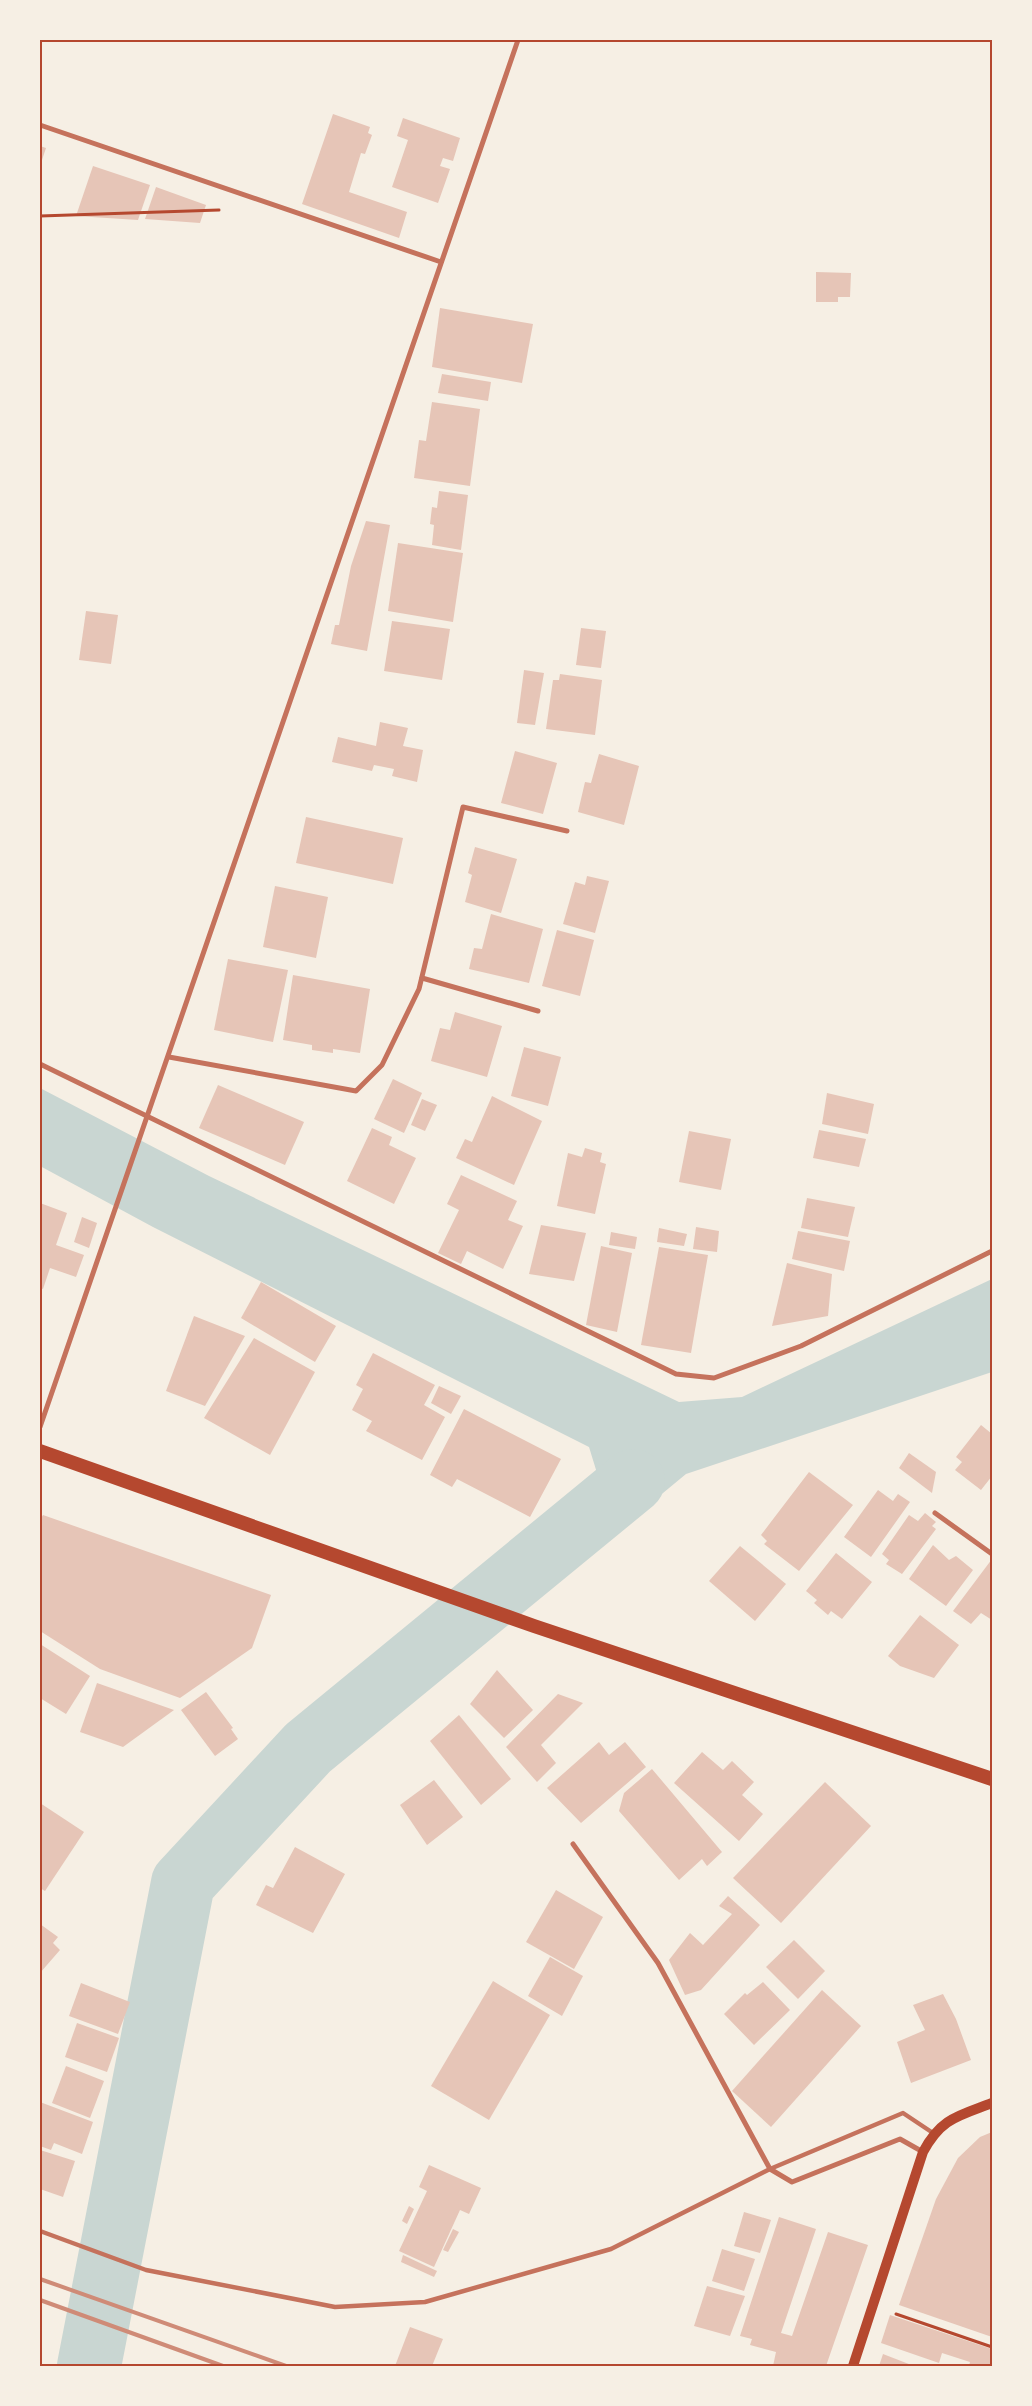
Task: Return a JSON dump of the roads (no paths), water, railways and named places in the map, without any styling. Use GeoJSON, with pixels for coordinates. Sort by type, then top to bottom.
{"type":"FeatureCollection","features":[{"type":"Feature","properties":{"kind":"highway"},"geometry":{"type":"LineString","coordinates":[[40,1451],[534,1626],[988,1776]]}},
{"type":"Feature","properties":{"kind":"main road"},"geometry":{"type":"LineString","coordinates":[[854,2366],[923,2152],[933,2133],[952,2118],[992,2103]]}},
{"type":"Feature","properties":{"kind":"street"},"geometry":{"type":"LineString","coordinates":[[40,1427],[109,1220],[169,1057],[518,40]]}},
{"type":"Feature","properties":{"kind":"street"},"geometry":{"type":"LineString","coordinates":[[40,124],[441,262]]}},
{"type":"Feature","properties":{"kind":"street"},"geometry":{"type":"LineString","coordinates":[[169,1057],[356,1091],[382,1065],[419,989],[462,807],[567,830]]}},
{"type":"Feature","properties":{"kind":"street"},"geometry":{"type":"LineString","coordinates":[[422,978],[538,1011]]}},
{"type":"Feature","properties":{"kind":"street"},"geometry":{"type":"LineString","coordinates":[[40,1064],[676,1374],[714,1378],[801,1346],[992,1251]]}},
{"type":"Feature","properties":{"kind":"street"},"geometry":{"type":"LineString","coordinates":[[935,1513],[992,1554]]}},
{"type":"Feature","properties":{"kind":"street"},"geometry":{"type":"LineString","coordinates":[[573,1844],[658,1963],[770,2169],[792,2182],[900,2139],[923,2152]]}},
{"type":"Feature","properties":{"kind":"street"},"geometry":{"type":"LineString","coordinates":[[40,2231],[146,2270],[335,2307],[425,2302],[611,2249],[770,2169],[903,2114],[933,2133]]}},
{"type":"Feature","properties":{"kind":"waterway"},"geometry":{"type":"LineString","coordinates":[[89,2366],[183,1883],[308,1748],[633,1481]]}},
{"type":"Feature","properties":{"kind":"railway"},"geometry":{"type":"LineString","coordinates":[[40,2279],[286,2366]]}},
{"type":"Feature","properties":{"kind":"railway"},"geometry":{"type":"LineString","coordinates":[[40,2300],[223,2366]]}}]}
